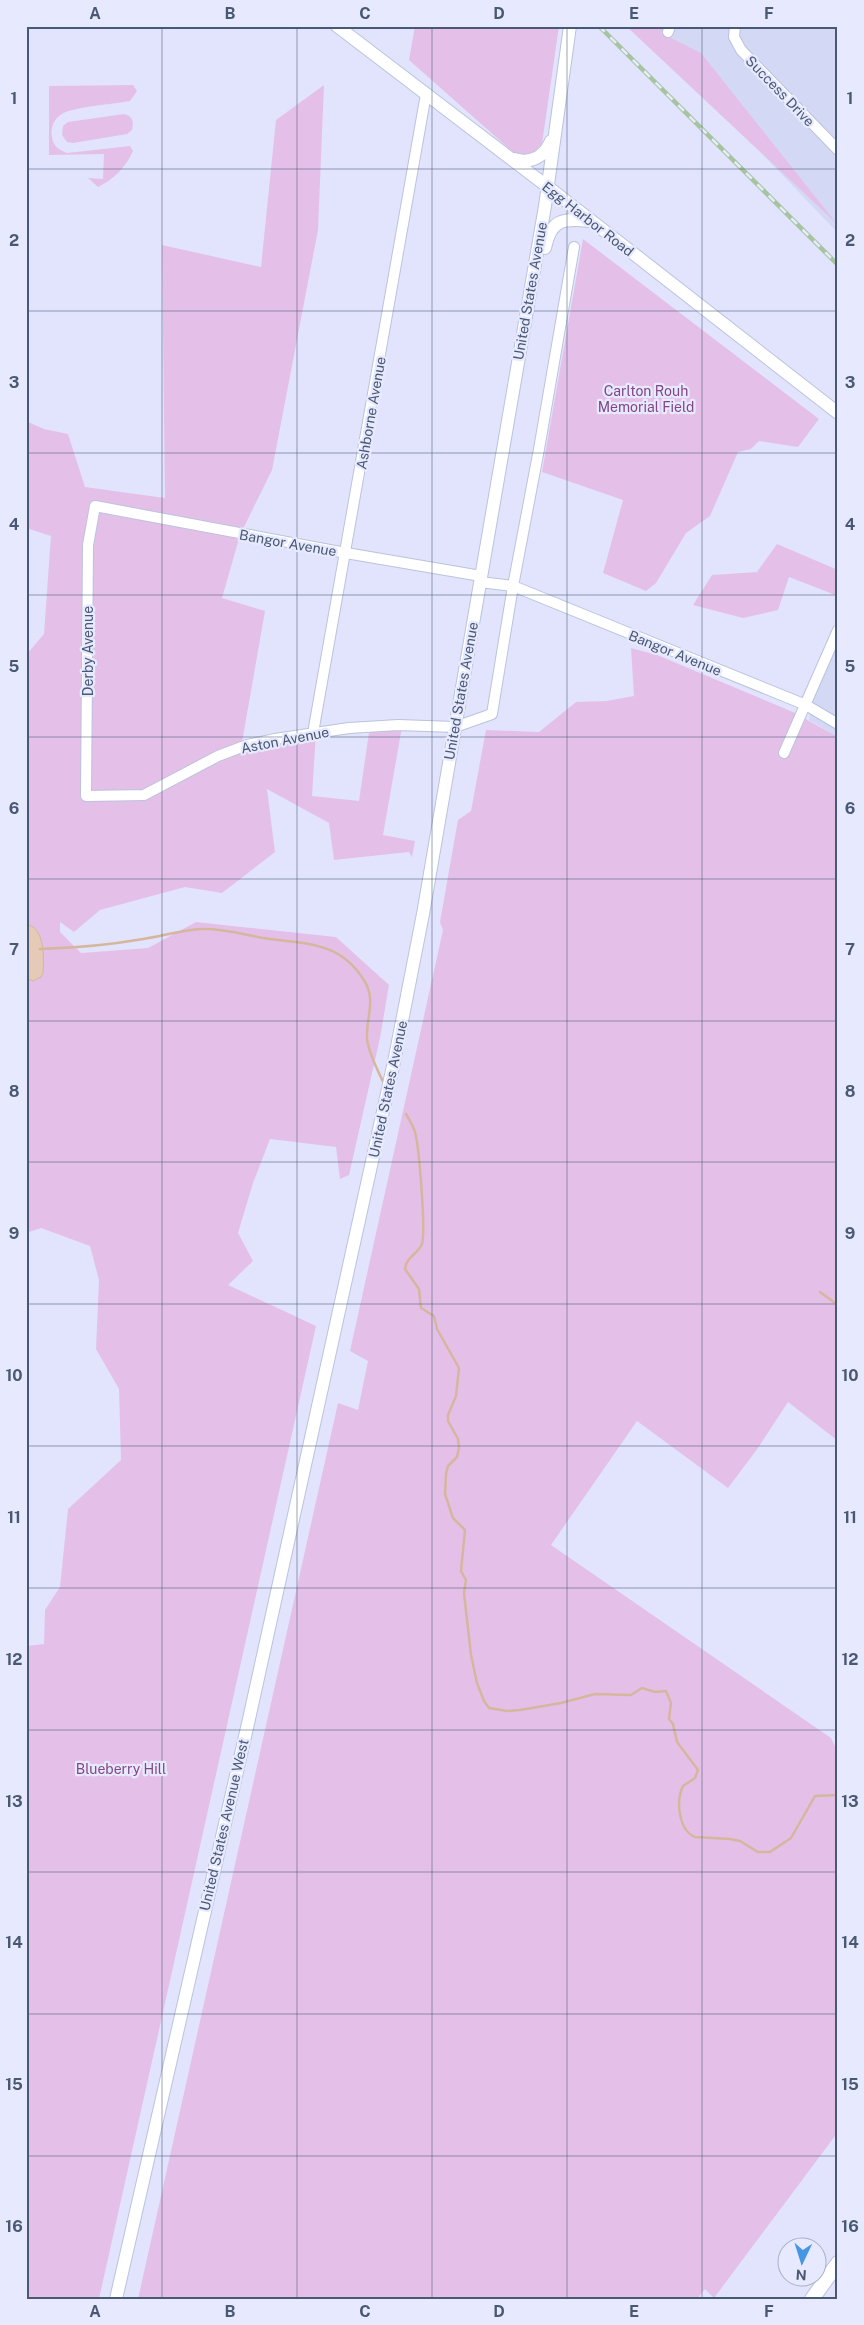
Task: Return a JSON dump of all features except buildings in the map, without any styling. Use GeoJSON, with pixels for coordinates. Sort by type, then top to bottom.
{"type":"FeatureCollection","features":[{"type":"Feature","properties":{"kind":"main road"},"geometry":{"type":"LineString","coordinates":[[812,2299],[838,2263]]}},
{"type":"Feature","properties":{"kind":"street","name":"Egg Harbor Road"},"geometry":{"type":"LineString","coordinates":[[337,26],[511,158],[838,412]]}},
{"type":"Feature","properties":{"kind":"street","name":"United States Avenue"},"geometry":{"type":"LineString","coordinates":[[330,1350],[423,914],[548,187],[570,26]]}},
{"type":"Feature","properties":{"kind":"street","name":"Success Drive"},"geometry":{"type":"LineString","coordinates":[[735,26],[734,37],[741,50],[838,150]]}},
{"type":"Feature","properties":{"kind":"street","name":"Ashborne Avenue"},"geometry":{"type":"LineString","coordinates":[[313,733],[426,94]]}},
{"type":"Feature","properties":{"kind":"street"},"geometry":{"type":"LineString","coordinates":[[511,158],[526,162],[540,156],[547,150],[554,134]]}},
{"type":"Feature","properties":{"kind":"street"},"geometry":{"type":"LineString","coordinates":[[532,282],[541,268],[548,236],[554,226],[567,220],[591,221]]}},
{"type":"Feature","properties":{"kind":"street"},"geometry":{"type":"LineString","coordinates":[[513,586],[574,246]]}},
{"type":"Feature","properties":{"kind":"street","name":"Bangor Avenue"},"geometry":{"type":"LineString","coordinates":[[95,506],[513,586],[806,705],[838,724]]}},
{"type":"Feature","properties":{"kind":"street","name":"Derby Avenue"},"geometry":{"type":"LineString","coordinates":[[86,796],[88,544],[95,506]]}},
{"type":"Feature","properties":{"kind":"street","name":"Aston Avenue"},"geometry":{"type":"LineString","coordinates":[[86,796],[144,795],[218,756],[248,745],[313,733],[398,725],[455,727],[492,714],[513,586]]}},
{"type":"Feature","properties":{"kind":"street"},"geometry":{"type":"LineString","coordinates":[[784,753],[838,630]]}},
{"type":"Feature","properties":{"kind":"street","name":"United States Avenue West"},"geometry":{"type":"LineString","coordinates":[[116,2299],[249,1719],[330,1350]]}},
{"type":"Feature","properties":{"kind":"shaded area"},"geometry":{"type":"Polygon","coordinates":[[[649,26],[838,26],[838,233],[645,32],[649,26]]]}},
{"type":"Feature","properties":{"kind":"shaded area"},"geometry":{"type":"Polygon","coordinates":[[[838,643],[838,737],[809,720],[811,706],[838,643]]]}},
{"type":"Feature","properties":{"kind":"shaded area"},"geometry":{"type":"Polygon","coordinates":[[[26,925],[37,931],[43,952],[43,973],[41,977],[33,981],[26,978],[26,925]]]}},
{"type":"Feature","properties":{"kind":"green space"},"geometry":{"type":"Polygon","coordinates":[[[415,26],[559,26],[542,144],[532,154],[515,154],[409,60],[415,26]]]}},
{"type":"Feature","properties":{"kind":"green space"},"geometry":{"type":"Polygon","coordinates":[[[626,26],[664,26],[661,33],[701,53],[837,224],[626,26]]]}},
{"type":"Feature","properties":{"kind":"green space"},"geometry":{"type":"Polygon","coordinates":[[[133,85],[137,91],[130,101],[67,112],[57,118],[52,127],[55,145],[67,153],[130,146],[133,151],[130,157],[114,177],[98,187],[88,178],[103,179],[104,154],[49,155],[49,86],[133,85]]]}},
{"type":"Feature","properties":{"kind":"green space","name":"Blueberry Hill"},"geometry":{"type":"Polygon","coordinates":[[[324,85],[318,230],[272,470],[240,535],[222,598],[265,611],[241,748],[316,732],[312,796],[359,801],[370,726],[402,727],[383,835],[415,841],[412,857],[409,852],[334,860],[329,823],[267,789],[275,852],[222,893],[185,887],[100,910],[74,932],[60,922],[60,932],[81,953],[148,948],[196,922],[336,937],[389,985],[380,1038],[349,1175],[340,1179],[336,1147],[270,1139],[253,1183],[238,1233],[253,1261],[228,1285],[316,1326],[99,2299],[26,2299],[26,1646],[44,1644],[45,1610],[60,1587],[68,1509],[121,1460],[119,1389],[96,1349],[99,1280],[90,1246],[41,1228],[26,1233],[26,655],[44,634],[51,536],[26,528],[26,421],[44,429],[68,434],[85,487],[165,498],[162,245],[261,267],[276,120],[324,85]]]}},
{"type":"Feature","properties":{"kind":"green space"},"geometry":{"type":"Polygon","coordinates":[[[124,114],[129,116],[133,122],[132,130],[127,134],[73,143],[67,142],[62,135],[63,126],[68,122],[124,114]]]}},
{"type":"Feature","properties":{"kind":"green space","name":"Carlton Rouh Memorial Field"},"geometry":{"type":"Polygon","coordinates":[[[583,239],[819,419],[798,447],[759,441],[751,449],[738,452],[710,516],[686,533],[656,583],[646,591],[603,573],[623,500],[542,472],[583,239]]]}},
{"type":"Feature","properties":{"kind":"green space"},"geometry":{"type":"Polygon","coordinates":[[[777,544],[838,570],[838,596],[789,577],[778,610],[743,618],[693,605],[712,575],[757,572],[777,544]]]}},
{"type":"Feature","properties":{"kind":"green space"},"geometry":{"type":"Polygon","coordinates":[[[631,648],[657,655],[793,712],[838,737],[838,1441],[788,1402],[758,1448],[728,1488],[637,1421],[551,1545],[831,1738],[838,1752],[838,2132],[714,2298],[705,2289],[697,2299],[138,2299],[338,1403],[358,1410],[368,1361],[350,1351],[443,930],[440,922],[458,820],[471,811],[486,730],[539,732],[576,702],[606,701],[634,696],[631,648]]]}},
{"type":"Feature","properties":{"kind":"waterway"},"geometry":{"type":"LineString","coordinates":[[40,949],[117,943],[202,929],[228,931],[324,948],[346,960],[356,969],[365,982],[370,996],[367,1031],[368,1044],[384,1084]]}},
{"type":"Feature","properties":{"kind":"waterway"},"geometry":{"type":"LineString","coordinates":[[406,1114],[417,1140],[422,1188],[423,1236],[422,1244],[410,1258],[405,1269],[419,1289],[421,1308],[434,1316],[437,1329],[459,1368],[456,1396],[448,1415],[448,1421],[458,1439],[459,1448],[457,1457],[448,1466],[445,1494],[453,1518],[465,1530],[461,1571],[466,1580],[464,1593],[471,1655],[477,1683],[484,1701],[489,1708],[507,1711],[561,1703],[595,1694],[631,1695],[642,1688],[655,1692],[666,1691],[671,1703],[669,1719],[673,1724],[677,1742],[698,1770],[695,1778],[683,1786],[679,1806],[685,1828],[695,1837],[730,1839],[740,1841],[758,1852],[770,1852],[791,1838],[815,1796],[838,1795]]}},
{"type":"Feature","properties":{"kind":"waterway"},"geometry":{"type":"LineString","coordinates":[[820,1292],[838,1305]]}},
{"type":"Feature","properties":{"kind":"railway"},"geometry":{"type":"LineString","coordinates":[[599,26],[838,265]]}}]}
